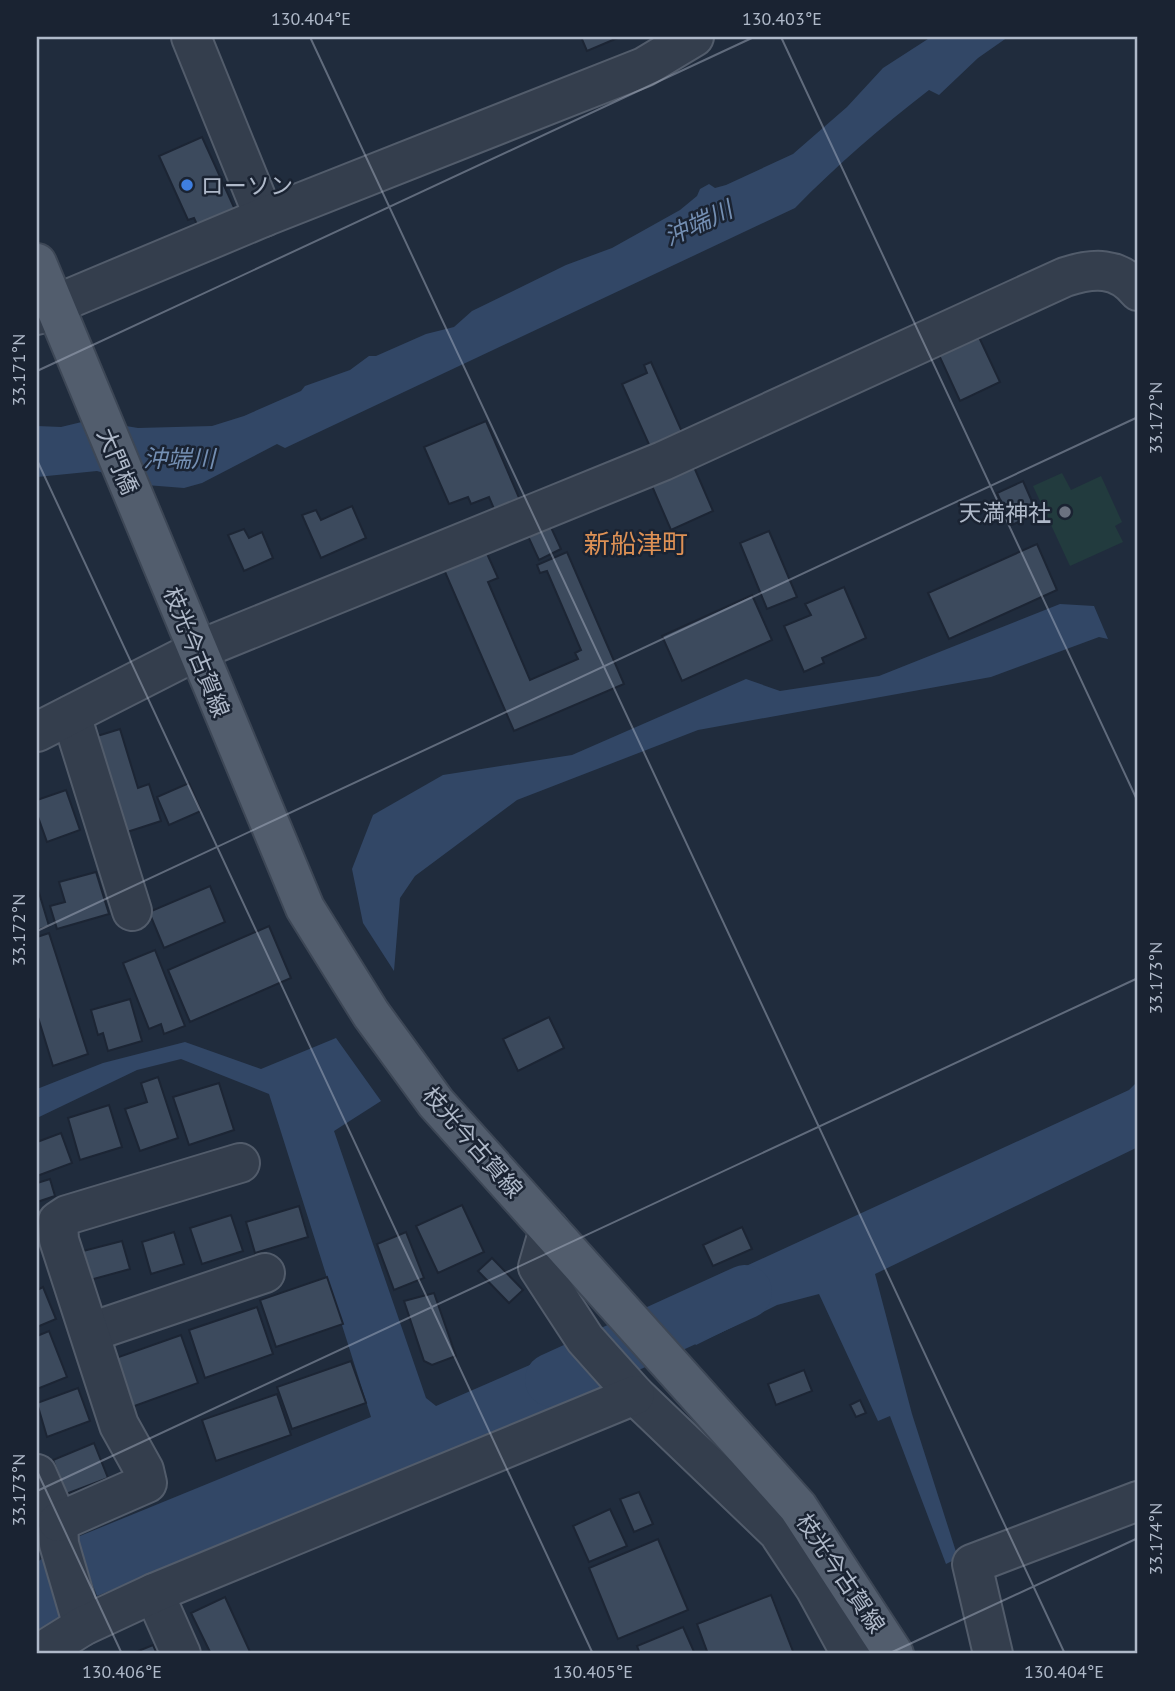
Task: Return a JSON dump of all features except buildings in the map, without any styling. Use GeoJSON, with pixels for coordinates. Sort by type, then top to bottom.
{"type":"FeatureCollection","features":[{"type":"Feature","properties":{"kind":"main road","name":"大門橋"},"geometry":{"type":"LineString","coordinates":[[37,263],[45,310],[76,359],[160,562]]}},
{"type":"Feature","properties":{"kind":"main road","name":"枝光今古賀線"},"geometry":{"type":"LineString","coordinates":[[160,562],[305,908],[371,1014],[436,1103],[798,1507],[894,1654]]}},
{"type":"Feature","properties":{"kind":"street"},"geometry":{"type":"LineString","coordinates":[[191,37],[264,217]]}},
{"type":"Feature","properties":{"kind":"street"},"geometry":{"type":"LineString","coordinates":[[45,310],[264,217],[644,66],[694,37]]}},
{"type":"Feature","properties":{"kind":"street"},"geometry":{"type":"LineString","coordinates":[[37,732],[196,651],[663,461],[1065,276],[1090,269],[1116,272],[1138,291]]}},
{"type":"Feature","properties":{"kind":"street"},"geometry":{"type":"LineString","coordinates":[[71,715],[132,911]]}},
{"type":"Feature","properties":{"kind":"street"},"geometry":{"type":"LineString","coordinates":[[59,1533],[147,1483],[144,1470],[120,1425],[60,1240],[58,1221],[67,1215],[240,1163]]}},
{"type":"Feature","properties":{"kind":"street"},"geometry":{"type":"LineString","coordinates":[[549,1229],[538,1267],[585,1339],[629,1389],[778,1532],[815,1588],[850,1654]]}},
{"type":"Feature","properties":{"kind":"street"},"geometry":{"type":"LineString","coordinates":[[91,1332],[265,1273]]}},
{"type":"Feature","properties":{"kind":"street"},"geometry":{"type":"LineString","coordinates":[[38,1654],[80,1619],[154,1593],[629,1389]]}},
{"type":"Feature","properties":{"kind":"street"},"geometry":{"type":"LineString","coordinates":[[37,1474],[59,1533],[80,1619]]}},
{"type":"Feature","properties":{"kind":"street"},"geometry":{"type":"LineString","coordinates":[[993,1654],[972,1564],[1138,1501]]}},
{"type":"Feature","properties":{"kind":"street"},"geometry":{"type":"LineString","coordinates":[[154,1593],[181,1654]]}},
{"type":"Feature","properties":{"kind":"green space"},"geometry":{"type":"Polygon","coordinates":[[[1062,473],[1071,490],[1101,476],[1122,522],[1115,526],[1123,542],[1070,566],[1033,486],[1062,473]]]}},
{"type":"Feature","properties":{"kind":"water","name":"沖端川"},"geometry":{"type":"Polygon","coordinates":[[[931,37],[1008,37],[978,58],[939,95],[929,90],[911,104],[843,162],[795,208],[285,448],[277,444],[202,483],[184,488],[146,485],[97,471],[37,477],[37,426],[61,427],[90,420],[138,428],[212,426],[244,416],[301,391],[305,386],[350,370],[369,356],[376,356],[426,334],[454,327],[472,311],[566,265],[612,248],[680,210],[697,196],[700,189],[709,184],[715,188],[726,185],[793,154],[847,107],[883,68],[931,37]]]}},
{"type":"Feature","properties":{"kind":"water"},"geometry":{"type":"Polygon","coordinates":[[[1060,604],[1094,606],[1108,639],[1099,637],[991,677],[698,730],[517,800],[415,876],[400,898],[394,971],[363,923],[352,869],[373,815],[443,775],[572,755],[746,679],[780,691],[879,676],[1060,604]]]}},
{"type":"Feature","properties":{"kind":"water"},"geometry":{"type":"Polygon","coordinates":[[[336,1038],[381,1101],[334,1131],[426,1398],[436,1406],[571,1347],[602,1386],[596,1393],[97,1596],[75,1538],[371,1417],[269,1094],[181,1059],[137,1070],[37,1118],[37,1089],[103,1063],[185,1042],[261,1069],[336,1038]]]}},
{"type":"Feature","properties":{"kind":"water"},"geometry":{"type":"Polygon","coordinates":[[[1138,1081],[1138,1147],[875,1274],[912,1414],[958,1558],[946,1564],[890,1416],[878,1421],[819,1294],[777,1305],[696,1345],[659,1306],[1129,1090],[1138,1081]]]}},
{"type":"Feature","properties":{"kind":"water"},"geometry":{"type":"Polygon","coordinates":[[[45,1557],[63,1619],[37,1635],[37,1562],[45,1557]]]}},
{"type":"Feature","properties":{"kind":"waterway"},"geometry":{"type":"LineString","coordinates":[[552,1380],[745,1292]]}},
{"type":"Feature","properties":{"kind":"place","name":"ローソン"},"geometry":{"type":"Point","coordinates":[187,185]}},
{"type":"Feature","properties":{"kind":"place","name":"天満神社"},"geometry":{"type":"Point","coordinates":[1065,512]}},
{"type":"Feature","properties":{"kind":"district","name":"新船津町"},"geometry":{"type":"Point","coordinates":[636,543]}}]}
